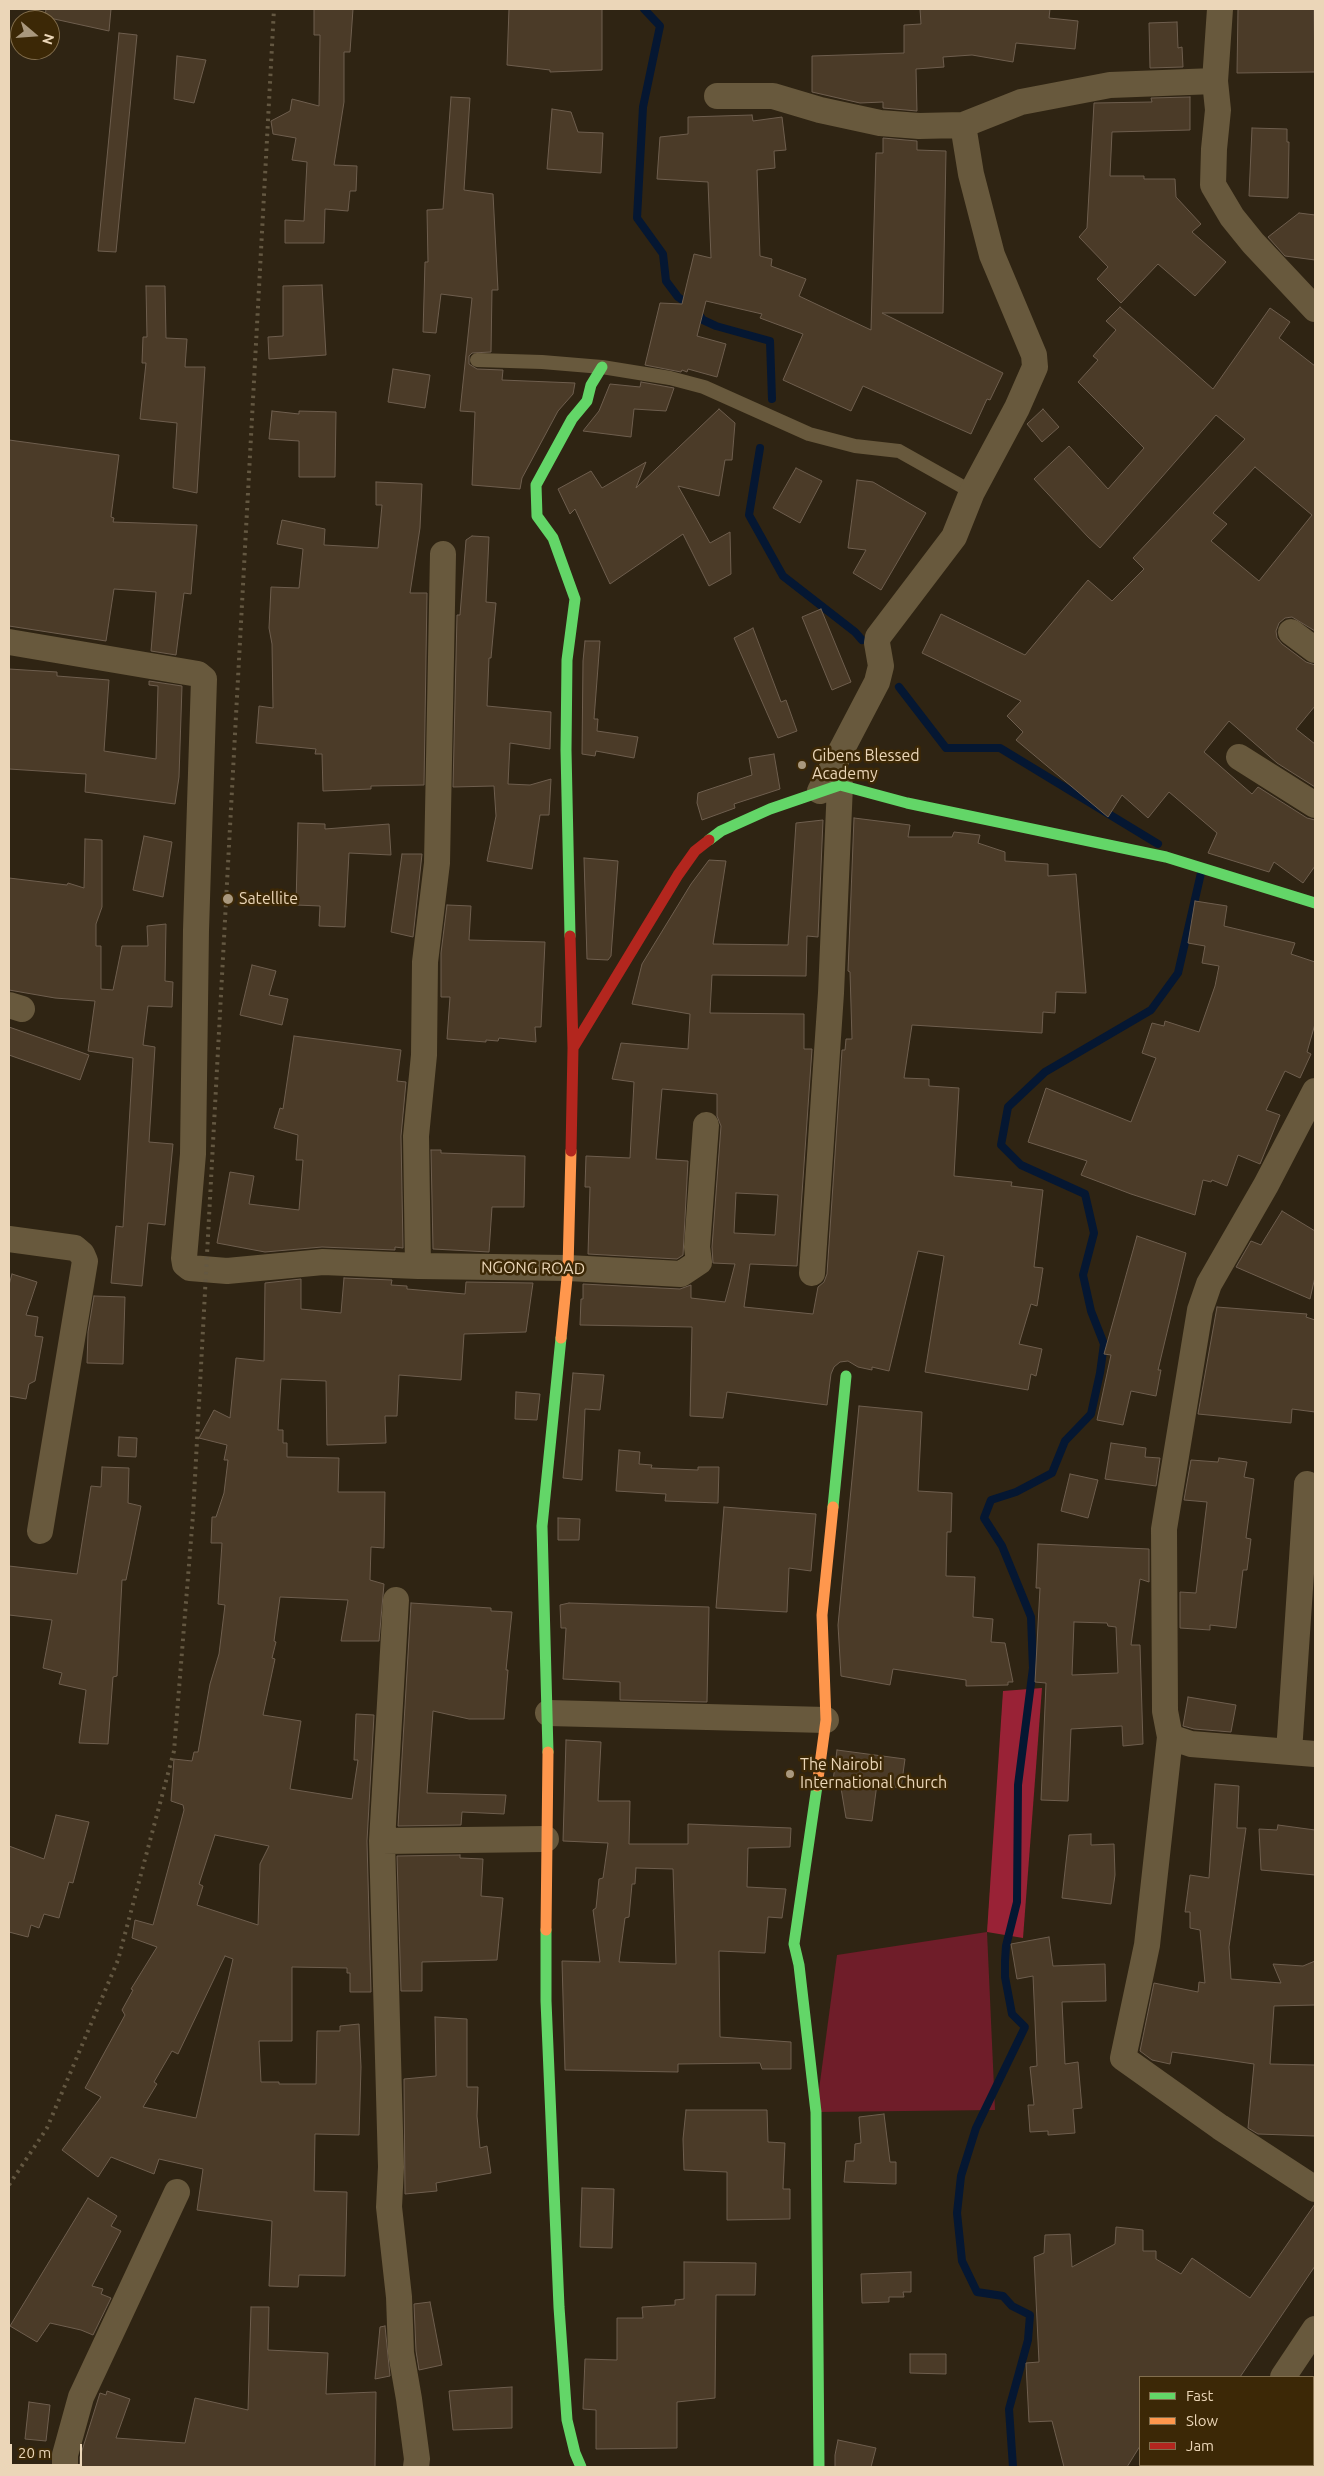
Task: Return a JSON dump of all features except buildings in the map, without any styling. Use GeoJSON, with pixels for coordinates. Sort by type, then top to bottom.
{"type":"FeatureCollection","features":[{"type":"Feature","properties":{"kind":"street"},"geometry":{"type":"LineString","coordinates":[[1220,9],[1215,82],[1218,110],[1213,184],[1232,217],[1253,243],[1315,309]]}},
{"type":"Feature","properties":{"kind":"street"},"geometry":{"type":"LineString","coordinates":[[717,96],[774,96],[820,110],[880,123],[919,126],[963,125],[1021,102],[1110,85],[1215,82]]}},
{"type":"Feature","properties":{"kind":"street"},"geometry":{"type":"LineString","coordinates":[[812,1273],[831,993],[830,788],[877,682],[881,666],[877,643],[878,636],[954,537],[972,492],[1017,408],[1035,367],[1034,355],[992,256],[972,174],[963,125]]}},
{"type":"Feature","properties":{"kind":"street"},"geometry":{"type":"LineString","coordinates":[[582,2467],[575,2453],[567,2420],[559,2308],[546,2001],[548,1713],[542,1526],[568,1268],[573,1048],[566,750],[567,660],[575,599],[552,538],[537,516],[536,484],[572,419],[587,401],[591,385],[602,367]]}},
{"type":"Feature","properties":{"kind":"street"},"geometry":{"type":"LineString","coordinates":[[418,1266],[416,1136],[424,1055],[425,962],[437,863],[442,554]]}},
{"type":"Feature","properties":{"kind":"street"},"geometry":{"type":"LineString","coordinates":[[1292,632],[1315,650]]}},
{"type":"Feature","properties":{"kind":"street","name":"NGONG ROAD"},"geometry":{"type":"LineString","coordinates":[[9,642],[198,674],[204,679],[196,930],[193,1154],[184,1258],[185,1264],[190,1268],[227,1271],[323,1262],[418,1266],[568,1268],[681,1274],[698,1262],[697,1247],[706,1125]]}},
{"type":"Feature","properties":{"kind":"street"},"geometry":{"type":"LineString","coordinates":[[1239,757],[1315,805]]}},
{"type":"Feature","properties":{"kind":"street"},"geometry":{"type":"LineString","coordinates":[[573,1048],[678,875],[696,850],[721,831],[770,808],[830,788],[907,802],[1166,857],[1315,903]]}},
{"type":"Feature","properties":{"kind":"street"},"geometry":{"type":"LineString","coordinates":[[1315,1091],[1266,1186],[1209,1284],[1200,1310],[1164,1529],[1165,1711],[1170,1737],[1146,1945],[1123,2058],[1220,2128],[1315,2189]]}},
{"type":"Feature","properties":{"kind":"street"},"geometry":{"type":"LineString","coordinates":[[9,1239],[75,1248],[82,1254],[85,1261],[40,1531]]}},
{"type":"Feature","properties":{"kind":"street"},"geometry":{"type":"LineString","coordinates":[[820,2467],[816,2112],[799,1966],[794,1944],[826,1720],[822,1615],[846,1376]]}},
{"type":"Feature","properties":{"kind":"street"},"geometry":{"type":"LineString","coordinates":[[1289,1752],[1307,1484]]}},
{"type":"Feature","properties":{"kind":"street"},"geometry":{"type":"LineString","coordinates":[[396,1600],[382,1841],[391,2167],[389,2207],[399,2297],[401,2353],[413,2425],[416,2467]]}},
{"type":"Feature","properties":{"kind":"street"},"geometry":{"type":"LineString","coordinates":[[548,1713],[826,1720]]}},
{"type":"Feature","properties":{"kind":"street"},"geometry":{"type":"LineString","coordinates":[[1170,1737],[1191,1744],[1315,1754]]}},
{"type":"Feature","properties":{"kind":"street"},"geometry":{"type":"LineString","coordinates":[[382,1841],[546,1839]]}},
{"type":"Feature","properties":{"kind":"street"},"geometry":{"type":"LineString","coordinates":[[65,2467],[66,2455],[81,2397],[176,2192]]}},
{"type":"Feature","properties":{"kind":"street"},"geometry":{"type":"LineString","coordinates":[[1284,2376],[1315,2329]]}},
{"type":"Feature","properties":{"kind":"lane"},"geometry":{"type":"LineString","coordinates":[[477,360],[542,362],[602,367],[670,378],[704,387],[809,434],[855,446],[900,452],[972,492]]}},
{"type":"Feature","properties":{"kind":"shaded area"},"geometry":{"type":"Polygon","coordinates":[[[1042,1688],[1023,1938],[987,1932],[1003,1691],[1042,1688]]]}},
{"type":"Feature","properties":{"kind":"shaded area"},"geometry":{"type":"Polygon","coordinates":[[[987,1932],[995,2110],[816,2112],[837,1955],[987,1932]]]}},
{"type":"Feature","properties":{"kind":"waterway"},"geometry":{"type":"LineString","coordinates":[[644,9],[660,26],[643,107],[637,218],[663,254],[666,281],[678,297],[694,308],[703,320],[716,326],[770,341],[772,399]]}},
{"type":"Feature","properties":{"kind":"waterway"},"geometry":{"type":"LineString","coordinates":[[760,448],[749,515],[783,576],[855,632],[862,640]]}},
{"type":"Feature","properties":{"kind":"waterway"},"geometry":{"type":"LineString","coordinates":[[899,687],[946,748],[1000,748],[1158,844]]}},
{"type":"Feature","properties":{"kind":"waterway"},"geometry":{"type":"LineString","coordinates":[[1013,2467],[1009,2409],[1028,2340],[1030,2315],[1012,2306],[1003,2296],[977,2292],[962,2261],[957,2213],[961,2176],[976,2128],[1025,2027],[1012,2014],[1005,1977],[1005,1961],[1006,1946],[1017,1902],[1018,1785],[1033,1668],[1031,1617],[1002,1546],[984,1518],[991,1500],[1016,1492],[1052,1473],[1065,1441],[1091,1414],[1104,1344],[1091,1311],[1083,1275],[1094,1233],[1085,1194],[1021,1165],[1001,1145],[1008,1107],[1045,1072],[1151,1010],[1178,973],[1201,873]]}},
{"type":"Feature","properties":{"kind":"railway"},"geometry":{"type":"LineString","coordinates":[[9,2185],[47,2128],[118,1960],[174,1751],[193,1515],[274,9]]}},
{"type":"Feature","properties":{"kind":"traffic: fast"},"geometry":{"type":"LineString","coordinates":[[570,936],[566,750],[567,660],[575,599],[553,538],[537,516],[536,485],[572,419],[587,401],[591,385],[602,367]]}},
{"type":"Feature","properties":{"kind":"traffic: fast"},"geometry":{"type":"LineString","coordinates":[[709,840],[721,831],[770,809],[840,785],[907,803],[1166,857],[1315,903]]}},
{"type":"Feature","properties":{"kind":"traffic: fast"},"geometry":{"type":"LineString","coordinates":[[548,1752],[542,1526],[561,1338]]}},
{"type":"Feature","properties":{"kind":"traffic: fast"},"geometry":{"type":"LineString","coordinates":[[833,1507],[846,1376]]}},
{"type":"Feature","properties":{"kind":"traffic: fast"},"geometry":{"type":"LineString","coordinates":[[817,1786],[794,1944],[799,1965],[816,2112],[819,2467]]}},
{"type":"Feature","properties":{"kind":"traffic: fast"},"geometry":{"type":"LineString","coordinates":[[546,1930],[546,2001],[559,2307],[567,2420],[575,2453],[581,2467]]}},
{"type":"Feature","properties":{"kind":"traffic: slow"},"geometry":{"type":"LineString","coordinates":[[561,1338],[568,1268],[571,1151]]}},
{"type":"Feature","properties":{"kind":"traffic: slow"},"geometry":{"type":"LineString","coordinates":[[817,1786],[826,1720],[822,1615],[833,1507]]}},
{"type":"Feature","properties":{"kind":"traffic: slow"},"geometry":{"type":"LineString","coordinates":[[546,1930],[548,1752]]}},
{"type":"Feature","properties":{"kind":"traffic: jam"},"geometry":{"type":"LineString","coordinates":[[573,1048],[678,875],[695,851],[709,840]]}},
{"type":"Feature","properties":{"kind":"traffic: jam"},"geometry":{"type":"LineString","coordinates":[[570,936],[573,1048],[571,1151]]}},
{"type":"Feature","properties":{"kind":"place","name":"Gibens Blessed Academy"},"geometry":{"type":"Point","coordinates":[802,765]}},
{"type":"Feature","properties":{"kind":"place","name":"Satellite"},"geometry":{"type":"Point","coordinates":[228,899]}},
{"type":"Feature","properties":{"kind":"place","name":"The Nairobi International Church"},"geometry":{"type":"Point","coordinates":[790,1774]}}]}
